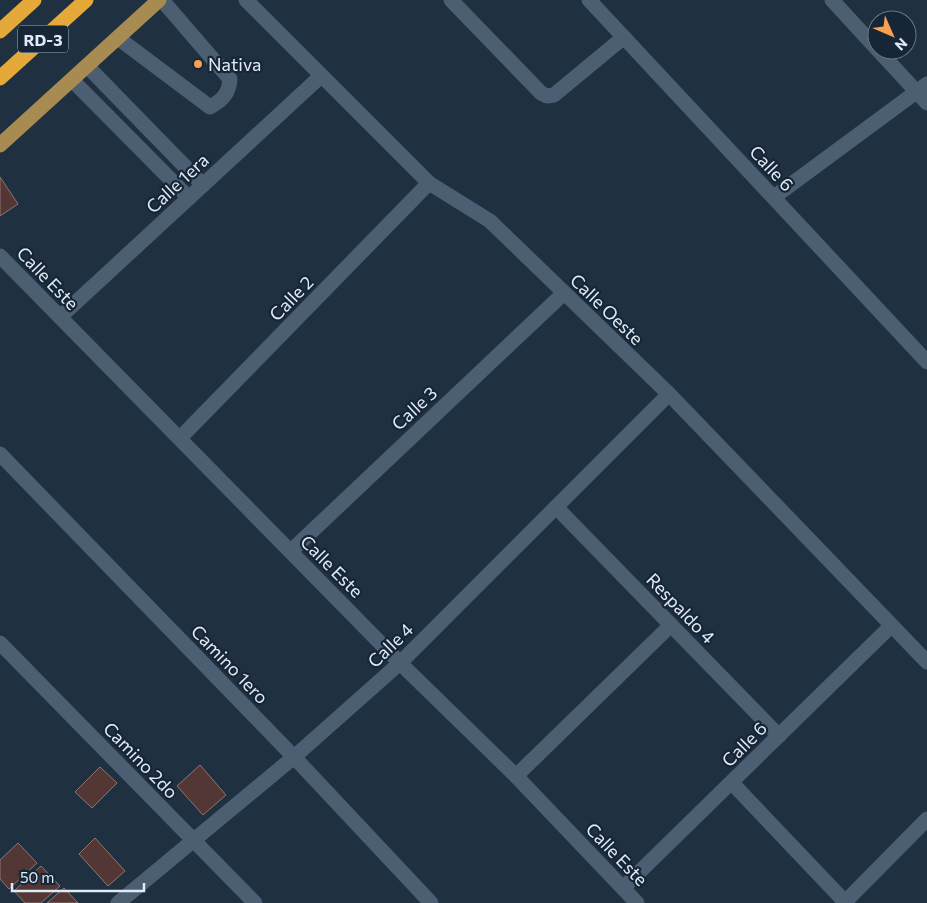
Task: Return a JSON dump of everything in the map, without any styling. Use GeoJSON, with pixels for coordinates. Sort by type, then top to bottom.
{"type":"FeatureCollection","features":[{"type":"Feature","properties":{"kind":"highway","name":"RD-3"},"geometry":{"type":"LineString","coordinates":[[0,31],[34,0]]}},
{"type":"Feature","properties":{"kind":"highway","name":"RD-3"},"geometry":{"type":"LineString","coordinates":[[0,78],[86,0]]}},
{"type":"Feature","properties":{"kind":"main road"},"geometry":{"type":"LineString","coordinates":[[0,145],[161,0]]}},
{"type":"Feature","properties":{"kind":"street"},"geometry":{"type":"LineString","coordinates":[[118,38],[210,107],[220,101],[230,90],[230,79],[161,0]]}},
{"type":"Feature","properties":{"kind":"street","name":"Calle Oeste"},"geometry":{"type":"LineString","coordinates":[[246,0],[429,183],[490,221],[669,394],[927,662]]}},
{"type":"Feature","properties":{"kind":"street"},"geometry":{"type":"LineString","coordinates":[[450,0],[541,93],[547,96],[554,95],[624,37]]}},
{"type":"Feature","properties":{"kind":"street","name":"Calle 6"},"geometry":{"type":"LineString","coordinates":[[589,0],[927,362]]}},
{"type":"Feature","properties":{"kind":"street"},"geometry":{"type":"LineString","coordinates":[[832,0],[867,39]]}},
{"type":"Feature","properties":{"kind":"street"},"geometry":{"type":"LineString","coordinates":[[774,197],[923,93],[888,60]]}},
{"type":"Feature","properties":{"kind":"street"},"geometry":{"type":"LineString","coordinates":[[87,66],[203,185]]}},
{"type":"Feature","properties":{"kind":"street","name":"Calle 1era"},"geometry":{"type":"LineString","coordinates":[[60,317],[321,76]]}},
{"type":"Feature","properties":{"kind":"street"},"geometry":{"type":"LineString","coordinates":[[72,80],[189,198]]}},
{"type":"Feature","properties":{"kind":"street","name":"Calle 2"},"geometry":{"type":"LineString","coordinates":[[180,438],[429,183]]}},
{"type":"Feature","properties":{"kind":"street","name":"Calle Este"},"geometry":{"type":"LineString","coordinates":[[0,256],[400,663],[516,776],[637,903]]}},
{"type":"Feature","properties":{"kind":"street","name":"Calle 3"},"geometry":{"type":"LineString","coordinates":[[291,551],[564,293]]}},
{"type":"Feature","properties":{"kind":"street","name":"Calle 4"},"geometry":{"type":"LineString","coordinates":[[118,903],[294,757],[400,663],[669,394]]}},
{"type":"Feature","properties":{"kind":"street","name":"Camino 1ero"},"geometry":{"type":"LineString","coordinates":[[0,454],[294,757],[431,903]]}},
{"type":"Feature","properties":{"kind":"street","name":"Respaldo 4"},"geometry":{"type":"LineString","coordinates":[[556,507],[779,736]]}},
{"type":"Feature","properties":{"kind":"street"},"geometry":{"type":"LineString","coordinates":[[516,776],[671,625]]}},
{"type":"Feature","properties":{"kind":"street","name":"Calle 6"},"geometry":{"type":"LineString","coordinates":[[623,888],[891,626]]}},
{"type":"Feature","properties":{"kind":"street","name":"Camino 2do"},"geometry":{"type":"LineString","coordinates":[[0,644],[255,903]]}},
{"type":"Feature","properties":{"kind":"street"},"geometry":{"type":"LineString","coordinates":[[732,783],[846,903],[927,819]]}},
{"type":"Feature","properties":{"kind":"building"},"geometry":{"type":"Polygon","coordinates":[[[0,177],[18,204],[0,216],[0,177]]]}},
{"type":"Feature","properties":{"kind":"building"},"geometry":{"type":"Polygon","coordinates":[[[200,765],[226,795],[203,815],[177,786],[200,765]]]}},
{"type":"Feature","properties":{"kind":"building"},"geometry":{"type":"Polygon","coordinates":[[[100,767],[117,783],[92,808],[75,792],[100,767]]]}},
{"type":"Feature","properties":{"kind":"building"},"geometry":{"type":"Polygon","coordinates":[[[95,838],[125,871],[108,886],[79,854],[95,838]]]}},
{"type":"Feature","properties":{"kind":"building"},"geometry":{"type":"Polygon","coordinates":[[[18,843],[37,863],[9,889],[0,879],[0,860],[18,843]]]}},
{"type":"Feature","properties":{"kind":"building"},"geometry":{"type":"Polygon","coordinates":[[[41,866],[60,886],[41,903],[25,903],[14,891],[41,866]]]}},
{"type":"Feature","properties":{"kind":"building"},"geometry":{"type":"Polygon","coordinates":[[[64,888],[78,903],[47,903],[64,888]]]}},
{"type":"Feature","properties":{"kind":"place","name":"Nativa"},"geometry":{"type":"Point","coordinates":[198,64]}}]}
